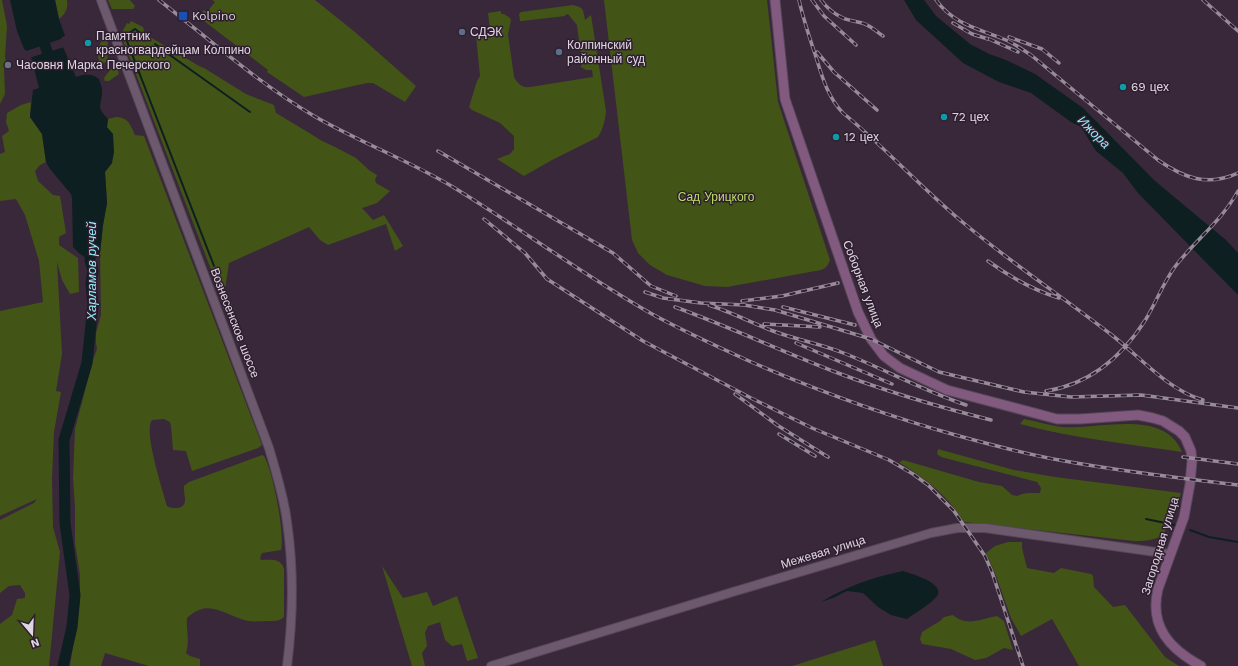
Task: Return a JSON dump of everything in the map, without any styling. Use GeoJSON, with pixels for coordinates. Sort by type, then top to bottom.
{"type":"FeatureCollection","features":[{"type":"Feature","properties":{"kind":"main road","name":"Соборная улица"},"geometry":{"type":"LineString","coordinates":[[776,0],[785,100],[858,312],[872,339],[884,356],[900,368],[947,390],[1049,417],[1067,420],[1138,415],[1163,421],[1175,428],[1185,437],[1191,451],[1192,461]]}},
{"type":"Feature","properties":{"kind":"main road","name":"Загородная улица"},"geometry":{"type":"LineString","coordinates":[[1192,461],[1186,510],[1156,596],[1155,611],[1162,633],[1174,648],[1201,666]]}},
{"type":"Feature","properties":{"kind":"street","name":"Вознесенское шоссе"},"geometry":{"type":"LineString","coordinates":[[101,0],[269,448],[280,485],[287,522],[292,607],[287,666]]}},
{"type":"Feature","properties":{"kind":"street","name":"Межевая улица"},"geometry":{"type":"LineString","coordinates":[[492,666],[887,545],[948,528],[980,528],[1170,554]]}},
{"type":"Feature","properties":{"kind":"green space"},"geometry":{"type":"Polygon","coordinates":[[[0,0],[2,0],[7,26],[5,57],[6,62],[8,62],[6,64],[7,67],[4,68],[5,94],[0,104],[0,0]]]}},
{"type":"Feature","properties":{"kind":"green space"},"geometry":{"type":"Polygon","coordinates":[[[55,0],[67,0],[66,11],[59,19],[55,0]]]}},
{"type":"Feature","properties":{"kind":"green space"},"geometry":{"type":"Polygon","coordinates":[[[108,0],[130,0],[135,6],[133,9],[112,9],[108,0]]]}},
{"type":"Feature","properties":{"kind":"green space"},"geometry":{"type":"Polygon","coordinates":[[[212,0],[315,0],[355,32],[416,86],[405,102],[373,83],[304,97],[267,72],[268,70],[204,21],[207,16],[202,12],[204,10],[207,12],[215,2],[212,0]]]}},
{"type":"Feature","properties":{"kind":"green space","name":"Сад Урицкого"},"geometry":{"type":"Polygon","coordinates":[[[604,0],[767,0],[778,102],[830,260],[826,268],[727,287],[705,286],[667,275],[650,265],[638,253],[632,240],[604,0]]]}},
{"type":"Feature","properties":{"kind":"green space"},"geometry":{"type":"Polygon","coordinates":[[[573,5],[582,10],[585,20],[591,15],[606,111],[604,125],[598,137],[524,176],[497,159],[510,154],[514,149],[514,136],[500,123],[472,110],[469,107],[480,76],[476,35],[483,33],[484,39],[491,37],[488,13],[501,11],[501,14],[504,14],[510,18],[511,20],[508,34],[514,77],[522,86],[530,87],[593,77],[592,70],[586,70],[581,67],[582,64],[577,25],[568,14],[565,16],[520,21],[519,14],[521,12],[573,5]]]}},
{"type":"Feature","properties":{"kind":"green space"},"geometry":{"type":"Polygon","coordinates":[[[131,21],[143,27],[145,34],[246,94],[274,105],[276,113],[322,141],[356,158],[377,175],[375,180],[376,183],[390,191],[377,203],[362,208],[373,220],[384,215],[403,246],[395,251],[386,224],[328,245],[320,240],[309,227],[229,263],[225,289],[234,310],[225,312],[212,272],[121,34],[127,23],[129,24],[131,21]]]}},
{"type":"Feature","properties":{"kind":"green space"},"geometry":{"type":"Polygon","coordinates":[[[103,39],[108,40],[108,60],[104,63],[99,61],[98,55],[98,50],[103,39]]]}},
{"type":"Feature","properties":{"kind":"green space"},"geometry":{"type":"Polygon","coordinates":[[[115,67],[119,74],[109,81],[105,81],[104,78],[110,70],[115,67]]]}},
{"type":"Feature","properties":{"kind":"green space"},"geometry":{"type":"Polygon","coordinates":[[[31,102],[30,117],[42,134],[46,162],[40,165],[35,171],[38,181],[53,195],[60,196],[66,233],[59,237],[59,245],[78,258],[79,292],[70,294],[62,280],[57,262],[62,354],[56,391],[61,392],[54,432],[52,479],[53,527],[60,552],[49,666],[0,666],[0,624],[12,615],[17,599],[25,598],[25,593],[20,585],[9,586],[0,593],[0,520],[34,503],[37,499],[0,516],[0,311],[43,302],[39,261],[25,215],[16,199],[0,201],[0,154],[5,152],[2,136],[9,131],[6,122],[7,113],[21,105],[31,102]]]}},
{"type":"Feature","properties":{"kind":"green space"},"geometry":{"type":"Polygon","coordinates":[[[116,117],[126,120],[135,135],[144,136],[262,445],[258,448],[192,471],[186,451],[173,450],[170,422],[164,419],[152,420],[150,426],[150,436],[152,448],[167,506],[170,508],[177,508],[181,507],[185,503],[184,486],[189,482],[262,455],[264,456],[271,475],[280,517],[282,542],[281,550],[262,553],[260,558],[261,560],[278,561],[283,565],[284,617],[276,621],[248,621],[210,608],[195,612],[187,618],[188,644],[186,653],[200,659],[200,666],[149,666],[105,653],[101,666],[70,666],[80,600],[80,575],[75,543],[73,479],[75,429],[97,349],[96,333],[101,315],[100,253],[107,203],[105,172],[112,163],[107,127],[108,119],[116,117]]]}},
{"type":"Feature","properties":{"kind":"green space"},"geometry":{"type":"Polygon","coordinates":[[[1024,419],[1063,427],[1129,424],[1146,426],[1161,430],[1173,438],[1182,452],[1040,429],[1020,424],[1024,419]]]}},
{"type":"Feature","properties":{"kind":"green space"},"geometry":{"type":"Polygon","coordinates":[[[938,449],[1014,470],[1055,477],[1181,493],[1172,517],[1163,534],[1159,537],[1146,540],[1134,541],[964,522],[951,504],[935,488],[900,462],[903,460],[979,482],[1002,486],[1012,495],[1017,496],[1026,493],[1040,493],[1041,488],[1037,482],[941,457],[937,454],[938,449]]]}},
{"type":"Feature","properties":{"kind":"green space"},"geometry":{"type":"Polygon","coordinates":[[[1008,542],[1022,542],[1027,568],[1054,573],[1061,568],[1091,574],[1093,576],[1094,587],[1113,607],[1125,605],[1165,657],[1179,666],[1079,666],[1052,619],[1021,636],[1011,618],[995,573],[986,553],[995,546],[1008,542]]]}},
{"type":"Feature","properties":{"kind":"green space"},"geometry":{"type":"Polygon","coordinates":[[[382,566],[403,598],[427,592],[433,606],[457,596],[478,658],[467,661],[462,644],[452,646],[445,640],[440,622],[428,626],[425,633],[427,646],[422,653],[425,666],[412,666],[382,566]]]}},
{"type":"Feature","properties":{"kind":"green space"},"geometry":{"type":"Polygon","coordinates":[[[953,615],[964,621],[974,621],[997,616],[1004,621],[1013,650],[1004,648],[986,658],[975,660],[951,649],[922,644],[920,639],[922,632],[944,617],[953,615]]]}},
{"type":"Feature","properties":{"kind":"green space"},"geometry":{"type":"Polygon","coordinates":[[[875,640],[883,666],[792,666],[875,640]]]}},
{"type":"Feature","properties":{"kind":"water"},"geometry":{"type":"Polygon","coordinates":[[[10,0],[55,0],[59,19],[65,36],[61,39],[27,51],[24,49],[17,31],[10,0]]]}},
{"type":"Feature","properties":{"kind":"water","name":"Ижора"},"geometry":{"type":"Polygon","coordinates":[[[904,0],[924,0],[936,16],[970,44],[1035,74],[1083,108],[1155,181],[1226,240],[1238,253],[1238,295],[1138,193],[1123,173],[1096,151],[1081,127],[1071,122],[1031,93],[999,82],[963,63],[916,20],[904,0]]]}},
{"type":"Feature","properties":{"kind":"water"},"geometry":{"type":"Polygon","coordinates":[[[63,47],[76,77],[88,75],[99,79],[102,87],[100,108],[108,119],[107,127],[113,134],[114,152],[112,163],[105,172],[107,203],[100,253],[90,260],[80,254],[73,247],[71,194],[46,162],[42,134],[30,117],[33,90],[39,88],[31,57],[63,47]]]}},
{"type":"Feature","properties":{"kind":"water"},"geometry":{"type":"Polygon","coordinates":[[[903,571],[932,583],[938,591],[937,596],[931,602],[907,619],[891,615],[878,607],[863,593],[847,591],[821,602],[841,591],[861,583],[881,576],[903,571]]]}},
{"type":"Feature","properties":{"kind":"pier"},"geometry":{"type":"Polygon","coordinates":[[[61,39],[62,41],[28,53],[27,51],[61,39]]]}},
{"type":"Feature","properties":{"kind":"pier"},"geometry":{"type":"Polygon","coordinates":[[[63,45],[64,47],[29,58],[30,56],[63,45]]]}},
{"type":"Feature","properties":{"kind":"waterway"},"geometry":{"type":"LineString","coordinates":[[120,39],[135,29],[150,40]]}},
{"type":"Feature","properties":{"kind":"waterway","name":"Харламов ручей"},"geometry":{"type":"LineString","coordinates":[[40,31],[52,66]]}},
{"type":"Feature","properties":{"kind":"waterway"},"geometry":{"type":"LineString","coordinates":[[125,36],[214,266]]}},
{"type":"Feature","properties":{"kind":"waterway"},"geometry":{"type":"LineString","coordinates":[[155,44],[162,49]]}},
{"type":"Feature","properties":{"kind":"waterway"},"geometry":{"type":"LineString","coordinates":[[167,53],[250,112]]}},
{"type":"Feature","properties":{"kind":"waterway","name":"Харламов ручей"},"geometry":{"type":"LineString","coordinates":[[63,666],[72,627],[75,595],[65,523],[64,440],[87,363],[93,305],[91,283],[93,271],[90,260],[91,245]]}},
{"type":"Feature","properties":{"kind":"waterway"},"geometry":{"type":"LineString","coordinates":[[1146,519],[1175,525]]}},
{"type":"Feature","properties":{"kind":"waterway"},"geometry":{"type":"LineString","coordinates":[[1190,530],[1209,537],[1238,542]]}},
{"type":"Feature","properties":{"kind":"railway"},"geometry":{"type":"LineString","coordinates":[[159,0],[254,75],[314,116],[436,177],[626,299],[652,314],[749,361],[801,383],[879,411],[959,436],[1009,449],[1046,458],[1103,468],[1238,485]]}},
{"type":"Feature","properties":{"kind":"railway"},"geometry":{"type":"LineString","coordinates":[[799,0],[820,70],[829,93],[843,113],[859,126],[950,212],[1020,267],[1113,336],[1167,381],[1178,389],[1203,400]]}},
{"type":"Feature","properties":{"kind":"railway"},"geometry":{"type":"LineString","coordinates":[[812,0],[824,16],[856,45]]}},
{"type":"Feature","properties":{"kind":"railway"},"geometry":{"type":"LineString","coordinates":[[821,0],[837,15],[845,19],[868,25],[883,36]]}},
{"type":"Feature","properties":{"kind":"railway"},"geometry":{"type":"LineString","coordinates":[[936,0],[959,21],[1016,45],[1031,55],[1158,160],[1177,172],[1206,180],[1227,177],[1238,173]]}},
{"type":"Feature","properties":{"kind":"railway"},"geometry":{"type":"LineString","coordinates":[[1203,0],[1238,31]]}},
{"type":"Feature","properties":{"kind":"railway"},"geometry":{"type":"LineString","coordinates":[[953,23],[972,34],[988,39]]}},
{"type":"Feature","properties":{"kind":"railway"},"geometry":{"type":"LineString","coordinates":[[1009,37],[1042,49],[1059,63]]}},
{"type":"Feature","properties":{"kind":"railway"},"geometry":{"type":"LineString","coordinates":[[989,39],[1018,52]]}},
{"type":"Feature","properties":{"kind":"railway"},"geometry":{"type":"LineString","coordinates":[[817,52],[834,72],[877,110]]}},
{"type":"Feature","properties":{"kind":"railway"},"geometry":{"type":"LineString","coordinates":[[438,151],[613,253],[651,286],[676,296]]}},
{"type":"Feature","properties":{"kind":"railway"},"geometry":{"type":"LineString","coordinates":[[1046,391],[1077,382],[1104,367],[1116,357],[1137,333],[1174,268],[1224,212],[1238,191]]}},
{"type":"Feature","properties":{"kind":"railway"},"geometry":{"type":"LineString","coordinates":[[484,219],[525,253],[547,279],[643,341],[751,398],[812,428],[889,460],[928,485],[954,511],[985,556],[992,572],[1023,666]]}},
{"type":"Feature","properties":{"kind":"railway"},"geometry":{"type":"LineString","coordinates":[[988,261],[1022,282],[1059,298]]}},
{"type":"Feature","properties":{"kind":"railway"},"geometry":{"type":"LineString","coordinates":[[742,301],[782,296],[838,283]]}},
{"type":"Feature","properties":{"kind":"railway"},"geometry":{"type":"LineString","coordinates":[[645,292],[663,298],[701,303],[744,305],[775,310],[871,339],[939,372],[1024,392],[1071,397],[1141,395],[1238,408]]}},
{"type":"Feature","properties":{"kind":"railway"},"geometry":{"type":"LineString","coordinates":[[709,305],[773,331],[828,347],[846,354],[966,405]]}},
{"type":"Feature","properties":{"kind":"railway"},"geometry":{"type":"LineString","coordinates":[[675,307],[817,365],[876,387],[991,420]]}},
{"type":"Feature","properties":{"kind":"railway"},"geometry":{"type":"LineString","coordinates":[[783,307],[855,325]]}},
{"type":"Feature","properties":{"kind":"railway"},"geometry":{"type":"LineString","coordinates":[[764,324],[820,327]]}},
{"type":"Feature","properties":{"kind":"railway"},"geometry":{"type":"LineString","coordinates":[[796,343],[892,384]]}},
{"type":"Feature","properties":{"kind":"railway"},"geometry":{"type":"LineString","coordinates":[[735,394],[777,425],[828,457]]}},
{"type":"Feature","properties":{"kind":"railway"},"geometry":{"type":"LineString","coordinates":[[779,434],[815,456]]}},
{"type":"Feature","properties":{"kind":"railway"},"geometry":{"type":"LineString","coordinates":[[1183,457],[1238,464]]}},
{"type":"Feature","properties":{"kind":"place","name":"Kolpino"},"geometry":{"type":"Point","coordinates":[183,16]}},
{"type":"Feature","properties":{"kind":"place","name":"СДЭК"},"geometry":{"type":"Point","coordinates":[462,32]}},
{"type":"Feature","properties":{"kind":"place","name":"Памятник красногвардейцам Колпино"},"geometry":{"type":"Point","coordinates":[88,43]}},
{"type":"Feature","properties":{"kind":"place","name":"Колпинский районный суд"},"geometry":{"type":"Point","coordinates":[559,52]}},
{"type":"Feature","properties":{"kind":"place","name":"Часовня Марка Печерского"},"geometry":{"type":"Point","coordinates":[8,65]}},
{"type":"Feature","properties":{"kind":"place","name":"69 цех"},"geometry":{"type":"Point","coordinates":[1123,87]}},
{"type":"Feature","properties":{"kind":"place","name":"72 цех"},"geometry":{"type":"Point","coordinates":[944,117]}},
{"type":"Feature","properties":{"kind":"place","name":"12 цех"},"geometry":{"type":"Point","coordinates":[836,137]}}]}
